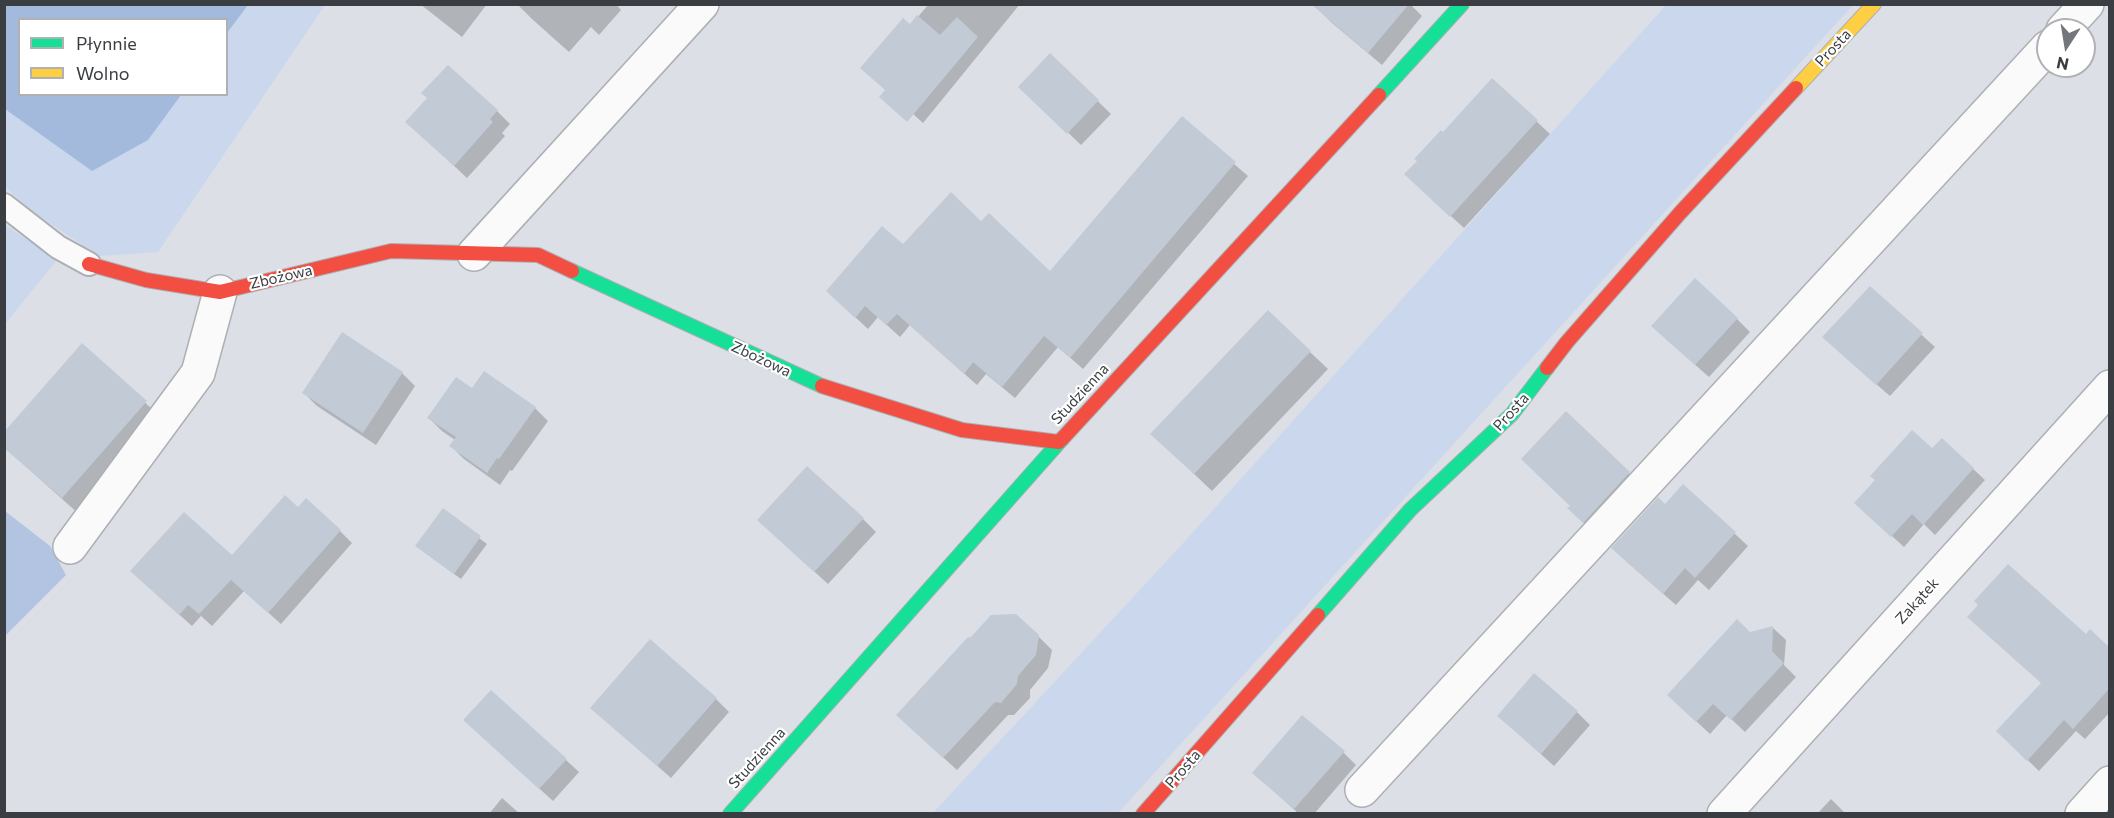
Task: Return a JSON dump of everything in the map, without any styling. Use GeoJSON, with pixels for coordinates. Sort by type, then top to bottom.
{"type":"FeatureCollection","features":[{"type":"Feature","properties":{"kind":"street"},"geometry":{"type":"LineString","coordinates":[[474,254],[702,4]]}},
{"type":"Feature","properties":{"kind":"street","name":"Studzienna"},"geometry":{"type":"LineString","coordinates":[[730,813],[1059,442],[1462,4]]}},
{"type":"Feature","properties":{"kind":"street","name":"Prosta"},"geometry":{"type":"LineString","coordinates":[[1143,813],[1410,510],[1512,414],[1567,342],[1680,213],[1874,4]]}},
{"type":"Feature","properties":{"kind":"street"},"geometry":{"type":"LineString","coordinates":[[2074,18],[2087,4]]}},
{"type":"Feature","properties":{"kind":"street"},"geometry":{"type":"LineString","coordinates":[[1362,790],[2036,60]]}},
{"type":"Feature","properties":{"kind":"street","name":"Zbożowa"},"geometry":{"type":"LineString","coordinates":[[89,264],[146,280],[220,292],[391,251],[538,255],[811,383],[962,430],[1059,442]]}},
{"type":"Feature","properties":{"kind":"street"},"geometry":{"type":"LineString","coordinates":[[70,547],[198,373],[220,292]]}},
{"type":"Feature","properties":{"kind":"street","name":"Zakątek"},"geometry":{"type":"LineString","coordinates":[[1724,813],[2109,387]]}},
{"type":"Feature","properties":{"kind":"street"},"geometry":{"type":"LineString","coordinates":[[2082,813],[2109,783]]}},
{"type":"Feature","properties":{"kind":"lane"},"geometry":{"type":"LineString","coordinates":[[4,205],[58,247],[89,264]]}},
{"type":"Feature","properties":{"kind":"shaded area"},"geometry":{"type":"Polygon","coordinates":[[[5,4],[248,4],[228,32],[228,18],[18,18],[18,96],[180,96],[148,140],[92,171],[5,109],[5,4]]]}},
{"type":"Feature","properties":{"kind":"shaded area"},"geometry":{"type":"Polygon","coordinates":[[[5,5],[325,5],[158,252],[99,256],[33,212],[5,187],[5,5]]]}},
{"type":"Feature","properties":{"kind":"shaded area"},"geometry":{"type":"Polygon","coordinates":[[[1666,5],[1853,5],[1118,813],[932,814],[1186,540],[1666,5]]]}},
{"type":"Feature","properties":{"kind":"shaded area"},"geometry":{"type":"Polygon","coordinates":[[[5,225],[57,260],[5,324],[5,225]]]}},
{"type":"Feature","properties":{"kind":"shaded area"},"geometry":{"type":"Polygon","coordinates":[[[5,511],[50,546],[66,575],[5,636],[5,511]]]}},
{"type":"Feature","properties":{"kind":"building"},"geometry":{"type":"Polygon","coordinates":[[[1311,4],[1409,4],[1368,53],[1311,4]]]}},
{"type":"Feature","properties":{"kind":"building"},"geometry":{"type":"Polygon","coordinates":[[[917,15],[940,35],[957,17],[978,37],[907,122],[879,97],[885,90],[860,68],[903,18],[910,24],[917,15]]]}},
{"type":"Feature","properties":{"kind":"building"},"geometry":{"type":"Polygon","coordinates":[[[1050,53],[1099,100],[1067,134],[1018,87],[1050,53]]]}},
{"type":"Feature","properties":{"kind":"building"},"geometry":{"type":"Polygon","coordinates":[[[448,65],[498,110],[490,119],[493,122],[454,166],[405,122],[427,98],[421,93],[448,65]]]}},
{"type":"Feature","properties":{"kind":"building"},"geometry":{"type":"Polygon","coordinates":[[[1492,78],[1538,120],[1450,217],[1404,174],[1417,161],[1414,159],[1441,130],[1443,132],[1492,78]]]}},
{"type":"Feature","properties":{"kind":"building"},"geometry":{"type":"Polygon","coordinates":[[[1182,116],[1236,162],[1070,358],[1044,336],[1002,387],[973,362],[964,374],[897,314],[886,325],[865,306],[855,318],[826,291],[882,226],[903,244],[951,192],[981,221],[989,213],[1050,271],[1182,116]]]}},
{"type":"Feature","properties":{"kind":"building"},"geometry":{"type":"Polygon","coordinates":[[[1695,278],[1738,318],[1695,365],[1651,326],[1695,278]]]}},
{"type":"Feature","properties":{"kind":"building"},"geometry":{"type":"Polygon","coordinates":[[[1870,286],[1923,333],[1876,385],[1822,337],[1870,286]]]}},
{"type":"Feature","properties":{"kind":"building"},"geometry":{"type":"Polygon","coordinates":[[[1268,310],[1311,351],[1194,474],[1150,434],[1268,310]]]}},
{"type":"Feature","properties":{"kind":"building"},"geometry":{"type":"Polygon","coordinates":[[[342,332],[403,372],[363,433],[302,393],[342,332]]]}},
{"type":"Feature","properties":{"kind":"building"},"geometry":{"type":"Polygon","coordinates":[[[82,343],[147,401],[62,498],[4,448],[4,432],[82,343]]]}},
{"type":"Feature","properties":{"kind":"building"},"geometry":{"type":"Polygon","coordinates":[[[484,371],[536,407],[487,473],[449,446],[456,437],[427,418],[456,377],[472,388],[484,371]]]}},
{"type":"Feature","properties":{"kind":"building"},"geometry":{"type":"Polygon","coordinates":[[[1566,411],[1630,472],[1583,523],[1567,508],[1570,506],[1521,459],[1566,411]]]}},
{"type":"Feature","properties":{"kind":"building"},"geometry":{"type":"Polygon","coordinates":[[[1912,430],[1932,448],[1942,438],[1974,468],[1923,525],[1912,514],[1891,537],[1854,503],[1875,480],[1870,476],[1912,430]]]}},
{"type":"Feature","properties":{"kind":"building"},"geometry":{"type":"Polygon","coordinates":[[[807,466],[864,518],[814,572],[757,520],[807,466]]]}},
{"type":"Feature","properties":{"kind":"building"},"geometry":{"type":"Polygon","coordinates":[[[1683,484],[1736,532],[1695,578],[1685,568],[1663,594],[1611,548],[1658,497],[1665,504],[1683,484]]]}},
{"type":"Feature","properties":{"kind":"building"},"geometry":{"type":"Polygon","coordinates":[[[285,495],[298,507],[306,498],[341,530],[268,613],[231,580],[199,614],[188,605],[179,615],[130,571],[184,512],[232,555],[285,495]]]}},
{"type":"Feature","properties":{"kind":"building"},"geometry":{"type":"Polygon","coordinates":[[[443,508],[481,536],[454,574],[415,546],[443,508]]]}},
{"type":"Feature","properties":{"kind":"building"},"geometry":{"type":"Polygon","coordinates":[[[2008,564],[2086,634],[2090,629],[2109,647],[2109,689],[2073,729],[2064,720],[2027,761],[1996,731],[2041,683],[1967,617],[1978,605],[1974,601],[2008,564]]]}},
{"type":"Feature","properties":{"kind":"building"},"geometry":{"type":"Polygon","coordinates":[[[1016,614],[1039,635],[1036,655],[1018,676],[1017,684],[1001,703],[995,702],[943,758],[896,715],[991,615],[1016,614]]]}},
{"type":"Feature","properties":{"kind":"building"},"geometry":{"type":"Polygon","coordinates":[[[1737,619],[1750,632],[1773,626],[1772,651],[1784,663],[1731,720],[1713,704],[1696,722],[1667,695],[1737,619]]]}},
{"type":"Feature","properties":{"kind":"building"},"geometry":{"type":"Polygon","coordinates":[[[650,639],[717,698],[657,766],[590,708],[650,639]]]}},
{"type":"Feature","properties":{"kind":"building"},"geometry":{"type":"Polygon","coordinates":[[[1534,673],[1578,711],[1541,754],[1497,716],[1534,673]]]}},
{"type":"Feature","properties":{"kind":"building"},"geometry":{"type":"Polygon","coordinates":[[[491,690],[567,759],[539,789],[463,720],[491,690]]]}},
{"type":"Feature","properties":{"kind":"building"},"geometry":{"type":"Polygon","coordinates":[[[1302,715],[1345,751],[1294,809],[1252,773],[1302,715]]]}},
{"type":"Feature","properties":{"kind":"traffic: fast"},"geometry":{"type":"LineString","coordinates":[[1379,95],[1462,4]]}},
{"type":"Feature","properties":{"kind":"traffic: fast"},"geometry":{"type":"LineString","coordinates":[[572,271],[822,386]]}},
{"type":"Feature","properties":{"kind":"traffic: fast"},"geometry":{"type":"LineString","coordinates":[[1318,615],[1410,510],[1512,414],[1547,368]]}},
{"type":"Feature","properties":{"kind":"traffic: fast"},"geometry":{"type":"LineString","coordinates":[[730,814],[1062,439]]}},
{"type":"Feature","properties":{"kind":"traffic: slow"},"geometry":{"type":"LineString","coordinates":[[1796,88],[1874,4]]}},
{"type":"Feature","properties":{"kind":"traffic: jam"},"geometry":{"type":"LineString","coordinates":[[1547,368],[1680,213],[1796,88]]}},
{"type":"Feature","properties":{"kind":"traffic: jam"},"geometry":{"type":"LineString","coordinates":[[1062,439],[1379,95]]}},
{"type":"Feature","properties":{"kind":"traffic: jam"},"geometry":{"type":"LineString","coordinates":[[89,264],[146,280],[220,292],[391,251],[538,255],[572,271]]}},
{"type":"Feature","properties":{"kind":"traffic: jam"},"geometry":{"type":"LineString","coordinates":[[822,386],[962,430],[1059,442]]}},
{"type":"Feature","properties":{"kind":"traffic: jam"},"geometry":{"type":"LineString","coordinates":[[1143,814],[1318,615]]}}]}
